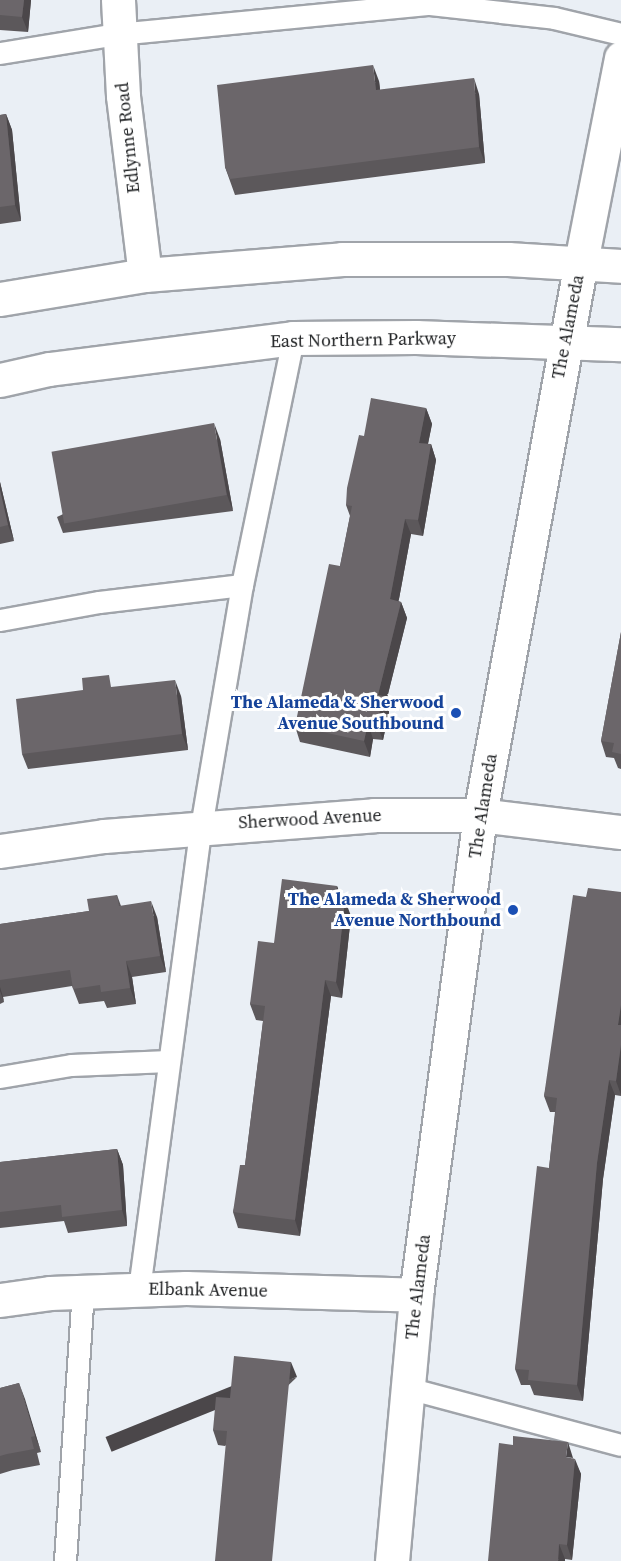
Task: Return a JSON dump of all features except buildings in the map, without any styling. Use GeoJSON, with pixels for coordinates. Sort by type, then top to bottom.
{"type":"FeatureCollection","features":[{"type":"Feature","properties":{"kind":"main road","name":"Edlynne Road"},"geometry":{"type":"LineString","coordinates":[[118,0],[117,34],[145,275]]}},
{"type":"Feature","properties":{"kind":"main road","name":"The Alameda"},"geometry":{"type":"LineString","coordinates":[[392,1561],[416,1295],[480,815],[565,342],[621,58]]}},
{"type":"Feature","properties":{"kind":"main road"},"geometry":{"type":"LineString","coordinates":[[0,299],[145,275],[342,259],[581,262],[621,266]]}},
{"type":"Feature","properties":{"kind":"main road","name":"East Northern Parkway"},"geometry":{"type":"LineString","coordinates":[[0,380],[49,369],[293,338],[621,344]]}},
{"type":"Feature","properties":{"kind":"main road","name":"Sherwood Avenue"},"geometry":{"type":"LineString","coordinates":[[0,851],[201,827],[374,815],[480,815],[621,832]]}},
{"type":"Feature","properties":{"kind":"main road","name":"Elbank Avenue"},"geometry":{"type":"LineString","coordinates":[[0,1300],[83,1291],[139,1289],[416,1295]]}},
{"type":"Feature","properties":{"kind":"lane"},"geometry":{"type":"LineString","coordinates":[[0,53],[117,34],[361,4],[476,7],[554,18],[621,34]]}},
{"type":"Feature","properties":{"kind":"lane"},"geometry":{"type":"LineString","coordinates":[[139,1289],[201,827],[242,585],[293,338]]}},
{"type":"Feature","properties":{"kind":"lane"},"geometry":{"type":"LineString","coordinates":[[0,620],[99,602],[242,585]]}},
{"type":"Feature","properties":{"kind":"lane"},"geometry":{"type":"LineString","coordinates":[[0,1077],[71,1065],[169,1061]]}},
{"type":"Feature","properties":{"kind":"lane"},"geometry":{"type":"LineString","coordinates":[[64,1561],[83,1291]]}},
{"type":"Feature","properties":{"kind":"lane"},"geometry":{"type":"LineString","coordinates":[[408,1388],[621,1445]]}},
{"type":"Feature","properties":{"kind":"place","name":"The Alameda & Sherwood Avenue Southbound"},"geometry":{"type":"Point","coordinates":[456,713]}},
{"type":"Feature","properties":{"kind":"place","name":"The Alameda & Sherwood Avenue Northbound"},"geometry":{"type":"Point","coordinates":[513,910]}}]}
